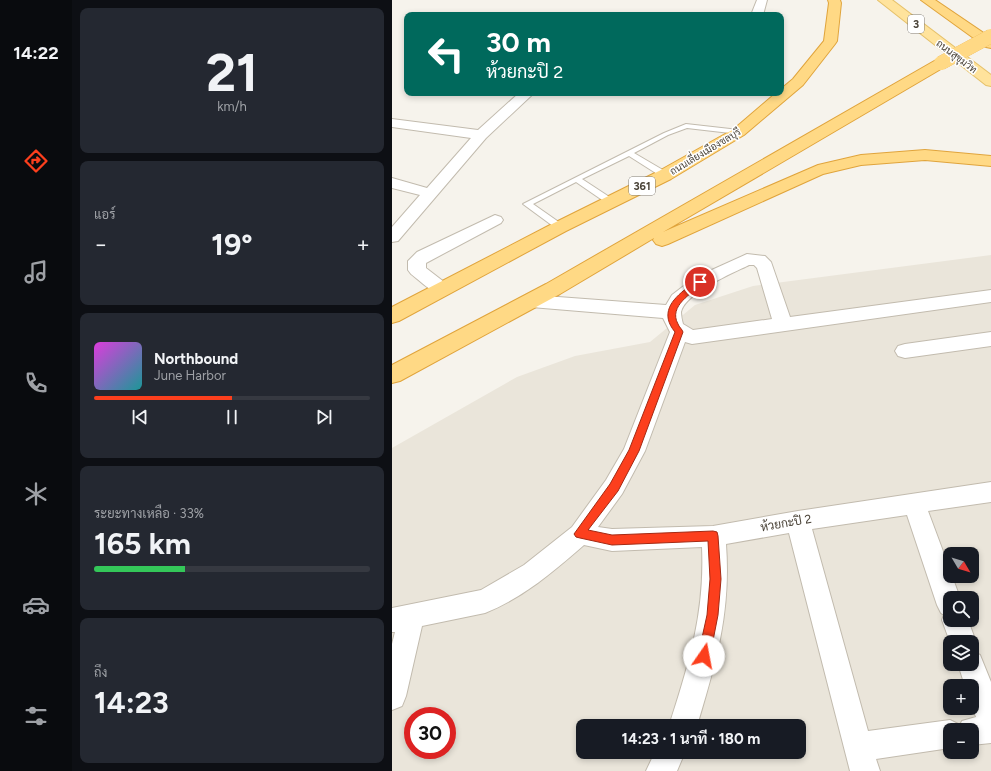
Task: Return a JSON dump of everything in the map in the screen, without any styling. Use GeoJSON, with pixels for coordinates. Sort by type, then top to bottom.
{"type":"FeatureCollection","features":[{"type":"Feature","properties":{"kind":"highway","name":"ถนนเลี่ยงเมืองชลบุรี"},"geometry":{"type":"LineString","coordinates":[[784,91],[798,82],[830,41],[835,3],[834,0]]}},
{"type":"Feature","properties":{"kind":"highway","name":"3"},"geometry":{"type":"LineString","coordinates":[[927,0],[991,44]]}},
{"type":"Feature","properties":{"kind":"highway"},"geometry":{"type":"LineString","coordinates":[[392,375],[553,289],[991,36]]}},
{"type":"Feature","properties":{"kind":"highway","name":"ถนนเลี่ยงเมืองชลบุรี"},"geometry":{"type":"LineString","coordinates":[[393,312],[442,289],[560,227],[665,175],[739,132],[776,96]]}},
{"type":"Feature","properties":{"kind":"highway"},"geometry":{"type":"LineString","coordinates":[[553,289],[818,170],[861,160],[924,154],[991,161]]}},
{"type":"Feature","properties":{"kind":"main road","name":"ถนนสุขุมวิท"},"geometry":{"type":"LineString","coordinates":[[884,0],[991,82]]}},
{"type":"Feature","properties":{"kind":"street"},"geometry":{"type":"LineString","coordinates":[[758,12],[762,0]]}},
{"type":"Feature","properties":{"kind":"street"},"geometry":{"type":"LineString","coordinates":[[392,237],[481,135],[524,96]]}},
{"type":"Feature","properties":{"kind":"street"},"geometry":{"type":"LineString","coordinates":[[392,123],[481,135]]}},
{"type":"Feature","properties":{"kind":"street"},"geometry":{"type":"LineString","coordinates":[[392,183],[429,193]]}},
{"type":"Feature","properties":{"kind":"street"},"geometry":{"type":"LineString","coordinates":[[442,289],[417,270],[417,261],[423,256],[495,220]]}},
{"type":"Feature","properties":{"kind":"street"},"geometry":{"type":"LineString","coordinates":[[783,325],[765,266],[759,260],[747,259],[700,282],[678,299],[672,312],[673,324],[679,332],[692,337],[783,325],[991,296]]}},
{"type":"Feature","properties":{"kind":"street"},"geometry":{"type":"LineString","coordinates":[[531,301],[672,312]]}},
{"type":"Feature","properties":{"kind":"street"},"geometry":{"type":"LineString","coordinates":[[392,696],[402,618],[485,601],[533,573],[580,534],[614,488],[634,451],[679,332]]}},
{"type":"Feature","properties":{"kind":"street"},"geometry":{"type":"LineString","coordinates":[[905,351],[991,339]]}},
{"type":"Feature","properties":{"kind":"street","name":"ห้วยกะปิ 2"},"geometry":{"type":"LineString","coordinates":[[580,534],[612,540],[713,536],[798,521],[991,492]]}},
{"type":"Feature","properties":{"kind":"street"},"geometry":{"type":"LineString","coordinates":[[914,503],[945,591]]}},
{"type":"Feature","properties":{"kind":"street"},"geometry":{"type":"LineString","coordinates":[[798,521],[862,759],[943,736]]}},
{"type":"Feature","properties":{"kind":"street"},"geometry":{"type":"LineString","coordinates":[[684,719],[704,656],[712,615],[716,579],[713,536]]}},
{"type":"Feature","properties":{"kind":"street"},"geometry":{"type":"LineString","coordinates":[[973,671],[991,721]]}},
{"type":"Feature","properties":{"kind":"street"},"geometry":{"type":"LineString","coordinates":[[979,730],[991,729]]}},
{"type":"Feature","properties":{"kind":"street"},"geometry":{"type":"LineString","coordinates":[[661,771],[667,759]]}},
{"type":"Feature","properties":{"kind":"lane"},"geometry":{"type":"LineString","coordinates":[[560,227],[526,204],[666,134],[686,126],[739,132]]}},
{"type":"Feature","properties":{"kind":"lane"},"geometry":{"type":"LineString","coordinates":[[629,153],[665,175]]}},
{"type":"Feature","properties":{"kind":"lane"},"geometry":{"type":"LineString","coordinates":[[576,179],[611,202]]}},
{"type":"Feature","properties":{"kind":"shaded area"},"geometry":{"type":"Polygon","coordinates":[[[991,255],[991,771],[392,771],[392,448],[517,377],[575,356],[650,342],[695,305],[753,286],[991,255]]]}},
{"type":"Feature","properties":{"kind":"route"},"geometry":{"type":"LineString","coordinates":[[700,282],[678,299],[672,312],[673,324],[679,332],[634,451],[614,488],[580,534],[612,540],[713,536],[716,579],[712,615],[704,656]]}}]}
